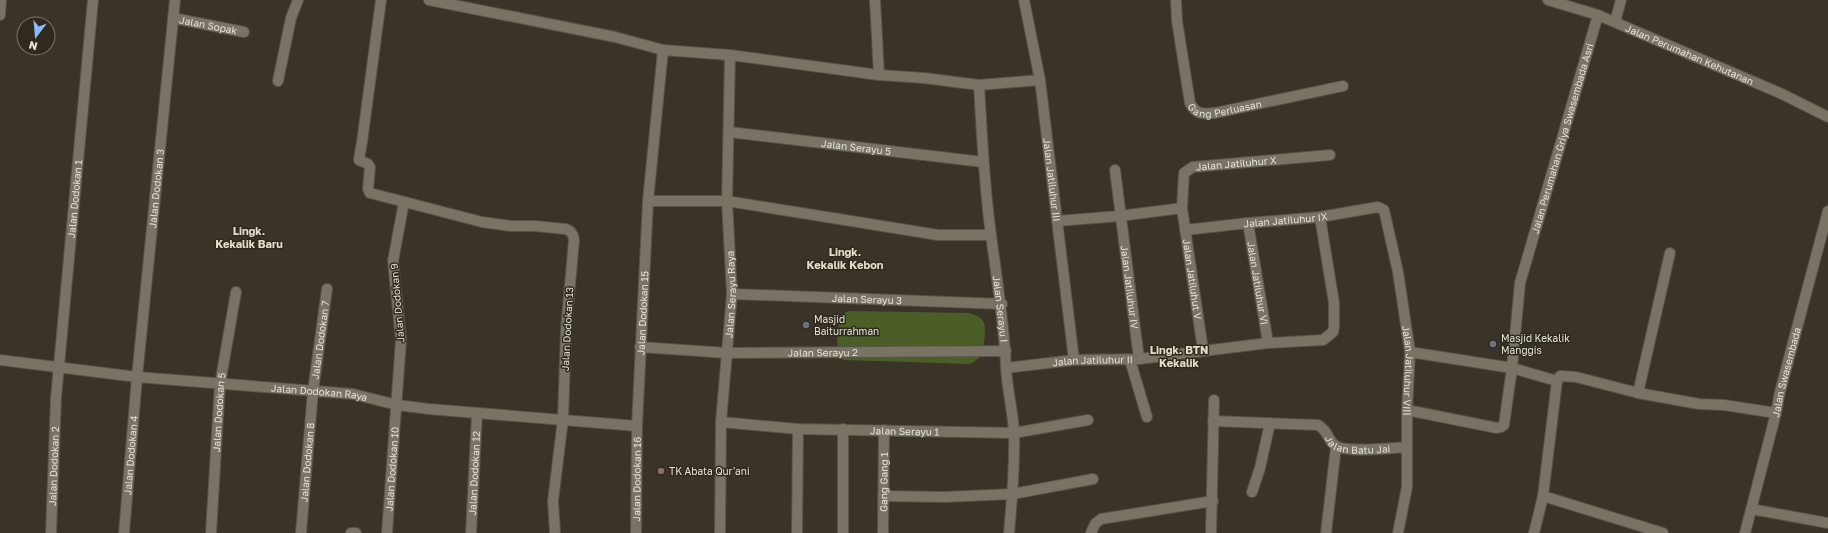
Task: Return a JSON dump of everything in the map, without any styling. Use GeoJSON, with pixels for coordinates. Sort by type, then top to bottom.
{"type":"FeatureCollection","features":[{"type":"Feature","properties":{"kind":"street"},"geometry":{"type":"LineString","coordinates":[[0,15],[1,0]]}},
{"type":"Feature","properties":{"kind":"street","name":"Jalan Dodokan 1"},"geometry":{"type":"LineString","coordinates":[[56,398],[93,0]]}},
{"type":"Feature","properties":{"kind":"street","name":"Jalan Dodokan 3"},"geometry":{"type":"LineString","coordinates":[[137,377],[175,0]]}},
{"type":"Feature","properties":{"kind":"street"},"geometry":{"type":"LineString","coordinates":[[278,81],[291,18],[298,0]]}},
{"type":"Feature","properties":{"kind":"street"},"geometry":{"type":"LineString","coordinates":[[381,0],[362,142],[358,158],[370,167],[368,189],[370,194],[404,202]]}},
{"type":"Feature","properties":{"kind":"street"},"geometry":{"type":"LineString","coordinates":[[429,0],[475,5],[615,37],[663,50],[730,55],[879,75],[924,78],[979,85],[1040,80]]}},
{"type":"Feature","properties":{"kind":"street"},"geometry":{"type":"LineString","coordinates":[[875,0],[879,75]]}},
{"type":"Feature","properties":{"kind":"street","name":"Jalan Jatiluhur III"},"geometry":{"type":"LineString","coordinates":[[1024,0],[1040,80],[1074,360]]}},
{"type":"Feature","properties":{"kind":"street","name":"Gang Perluasan"},"geometry":{"type":"LineString","coordinates":[[1176,0],[1177,21],[1190,103],[1196,112],[1202,114],[1215,113],[1343,86]]}},
{"type":"Feature","properties":{"kind":"street","name":"Jalan Perumahan Kehutanan"},"geometry":{"type":"LineString","coordinates":[[1548,0],[1598,15],[1615,22],[1782,94],[1828,117]]}},
{"type":"Feature","properties":{"kind":"street"},"geometry":{"type":"LineString","coordinates":[[1615,22],[1621,0]]}},
{"type":"Feature","properties":{"kind":"street","name":"Jalan Perumahan Griya Swasembada Asri"},"geometry":{"type":"LineString","coordinates":[[1407,410],[1501,427],[1505,419],[1512,368],[1520,283],[1598,15]]}},
{"type":"Feature","properties":{"kind":"street","name":"Jalan Sopak"},"geometry":{"type":"LineString","coordinates":[[173,18],[244,32]]}},
{"type":"Feature","properties":{"kind":"street","name":"Jalan Dodokan 15"},"geometry":{"type":"LineString","coordinates":[[637,426],[648,201],[663,50]]}},
{"type":"Feature","properties":{"kind":"street","name":"Jalan Serayu Raya"},"geometry":{"type":"LineString","coordinates":[[720,533],[721,422],[732,294],[727,201],[730,55]]}},
{"type":"Feature","properties":{"kind":"street","name":"Jalan Serayu I"},"geometry":{"type":"LineString","coordinates":[[979,85],[983,162],[991,235],[1002,304],[1006,368],[1014,433],[1013,494],[1009,533]]}},
{"type":"Feature","properties":{"kind":"street","name":"Jalan Serayu 5"},"geometry":{"type":"LineString","coordinates":[[729,132],[983,162]]}},
{"type":"Feature","properties":{"kind":"street","name":"Jalan Jatiluhur X"},"geometry":{"type":"LineString","coordinates":[[1182,208],[1184,173],[1193,167],[1330,155]]}},
{"type":"Feature","properties":{"kind":"street","name":"Jalan Jatiluhur IV"},"geometry":{"type":"LineString","coordinates":[[1115,170],[1134,360],[1147,417]]}},
{"type":"Feature","properties":{"kind":"street"},"geometry":{"type":"LineString","coordinates":[[648,201],[727,201],[938,234],[991,235]]}},
{"type":"Feature","properties":{"kind":"street","name":"Jalan Dodokan 13"},"geometry":{"type":"LineString","coordinates":[[404,202],[482,222],[511,226],[535,226],[568,229],[573,234],[574,240],[566,330],[563,420],[554,501],[555,533]]}},
{"type":"Feature","properties":{"kind":"street","name":"Jalan Dodokan 9"},"geometry":{"type":"LineString","coordinates":[[397,405],[401,340],[393,261],[404,202]]}},
{"type":"Feature","properties":{"kind":"street","name":"Jalan Jatiluhur IX"},"geometry":{"type":"LineString","coordinates":[[1186,230],[1320,217],[1378,207],[1384,210]]}},
{"type":"Feature","properties":{"kind":"street"},"geometry":{"type":"LineString","coordinates":[[1057,221],[1120,216],[1182,208]]}},
{"type":"Feature","properties":{"kind":"street","name":"Jalan Jatiluhut V"},"geometry":{"type":"LineString","coordinates":[[1182,208],[1204,350]]}},
{"type":"Feature","properties":{"kind":"street","name":"Jalan Jatiluhur VIII"},"geometry":{"type":"LineString","coordinates":[[1384,210],[1398,272],[1410,352],[1407,410],[1407,487],[1398,533]]}},
{"type":"Feature","properties":{"kind":"street","name":"Jalan Swasembada"},"geometry":{"type":"LineString","coordinates":[[1745,533],[1780,392],[1828,211]]}},
{"type":"Feature","properties":{"kind":"street","name":"Jalan Jatiluhur II"},"geometry":{"type":"LineString","coordinates":[[1006,368],[1074,360],[1134,360],[1268,343],[1323,340],[1333,332],[1334,303],[1320,217]]}},
{"type":"Feature","properties":{"kind":"street","name":"Jalan Jatiluhur VI"},"geometry":{"type":"LineString","coordinates":[[1248,223],[1268,343]]}},
{"type":"Feature","properties":{"kind":"street"},"geometry":{"type":"LineString","coordinates":[[1638,393],[1670,253]]}},
{"type":"Feature","properties":{"kind":"street","name":"Jalan Dodokan 7"},"geometry":{"type":"LineString","coordinates":[[313,391],[327,289]]}},
{"type":"Feature","properties":{"kind":"street","name":"Jalan Dodokan 5"},"geometry":{"type":"LineString","coordinates":[[211,533],[220,384],[236,292]]}},
{"type":"Feature","properties":{"kind":"street","name":"Jalan Serayu 3"},"geometry":{"type":"LineString","coordinates":[[732,294],[1002,304]]}},
{"type":"Feature","properties":{"kind":"street","name":"Jalan Serayu 2"},"geometry":{"type":"LineString","coordinates":[[640,347],[727,353],[1006,351]]}},
{"type":"Feature","properties":{"kind":"street"},"geometry":{"type":"LineString","coordinates":[[1410,352],[1512,368],[1558,381]]}},
{"type":"Feature","properties":{"kind":"street","name":"Jalan Dodokan Raya"},"geometry":{"type":"LineString","coordinates":[[0,360],[137,377],[353,394],[397,405],[477,414],[637,426]]}},
{"type":"Feature","properties":{"kind":"street"},"geometry":{"type":"LineString","coordinates":[[1534,533],[1543,496],[1558,381],[1562,376],[1576,377],[1638,393],[1699,404],[1724,405],[1776,413]]}},
{"type":"Feature","properties":{"kind":"street","name":"Jalan Dodokan 4"},"geometry":{"type":"LineString","coordinates":[[124,533],[137,377]]}},
{"type":"Feature","properties":{"kind":"street","name":"Jalan Dodokan 8"},"geometry":{"type":"LineString","coordinates":[[301,533],[313,391]]}},
{"type":"Feature","properties":{"kind":"street","name":"Jalan Dodokan 2"},"geometry":{"type":"LineString","coordinates":[[51,533],[56,398]]}},
{"type":"Feature","properties":{"kind":"street"},"geometry":{"type":"LineString","coordinates":[[1211,533],[1213,501],[1214,400]]}},
{"type":"Feature","properties":{"kind":"street","name":"Jalan Dodokan 10"},"geometry":{"type":"LineString","coordinates":[[387,533],[397,405]]}},
{"type":"Feature","properties":{"kind":"street","name":"Jalan Dodokan 12"},"geometry":{"type":"LineString","coordinates":[[471,533],[477,414]]}},
{"type":"Feature","properties":{"kind":"street","name":"Jalan Serayu 1"},"geometry":{"type":"LineString","coordinates":[[721,422],[798,429],[1014,433],[1088,420]]}},
{"type":"Feature","properties":{"kind":"street","name":"Jalan Batu Jai"},"geometry":{"type":"LineString","coordinates":[[1213,421],[1318,426],[1324,428],[1332,443],[1336,447],[1350,450],[1407,447]]}},
{"type":"Feature","properties":{"kind":"street"},"geometry":{"type":"LineString","coordinates":[[1252,492],[1260,468],[1270,423]]}},
{"type":"Feature","properties":{"kind":"street","name":"Jalan Dodokan 16"},"geometry":{"type":"LineString","coordinates":[[636,533],[637,426]]}},
{"type":"Feature","properties":{"kind":"street"},"geometry":{"type":"LineString","coordinates":[[797,533],[798,429]]}},
{"type":"Feature","properties":{"kind":"street"},"geometry":{"type":"LineString","coordinates":[[843,429],[843,533]]}},
{"type":"Feature","properties":{"kind":"street","name":"Gang Gang 1"},"geometry":{"type":"LineString","coordinates":[[883,533],[884,430]]}},
{"type":"Feature","properties":{"kind":"street"},"geometry":{"type":"LineString","coordinates":[[1326,533],[1336,447]]}},
{"type":"Feature","properties":{"kind":"street"},"geometry":{"type":"LineString","coordinates":[[883,496],[944,497],[1013,494],[1094,479]]}},
{"type":"Feature","properties":{"kind":"street"},"geometry":{"type":"LineString","coordinates":[[1543,496],[1663,533]]}},
{"type":"Feature","properties":{"kind":"street"},"geometry":{"type":"LineString","coordinates":[[1091,533],[1095,524],[1101,519],[1213,501]]}},
{"type":"Feature","properties":{"kind":"street"},"geometry":{"type":"LineString","coordinates":[[1751,509],[1828,523]]}},
{"type":"Feature","properties":{"kind":"street"},"geometry":{"type":"LineString","coordinates":[[351,533],[356,533]]}},
{"type":"Feature","properties":{"kind":"green space"},"geometry":{"type":"Polygon","coordinates":[[[849,311],[969,313],[977,316],[983,321],[985,327],[984,345],[977,360],[969,364],[844,360],[840,358],[839,353],[837,341],[838,330],[843,314],[849,311]]]}},
{"type":"Feature","properties":{"kind":"place","name":"Masjid Baiturrahman"},"geometry":{"type":"Point","coordinates":[806,325]}},
{"type":"Feature","properties":{"kind":"place","name":"Masjid Kekalik Manggis"},"geometry":{"type":"Point","coordinates":[1493,344]}},
{"type":"Feature","properties":{"kind":"place","name":"TK Abata Qur'ani"},"geometry":{"type":"Point","coordinates":[661,471]}},
{"type":"Feature","properties":{"kind":"district","name":"Lingk. Kekalik Baru"},"geometry":{"type":"Point","coordinates":[249,237]}},
{"type":"Feature","properties":{"kind":"district","name":"Lingk. Kekalik Kebon"},"geometry":{"type":"Point","coordinates":[845,258]}},
{"type":"Feature","properties":{"kind":"district","name":"Lingk. BTN Kekalik"},"geometry":{"type":"Point","coordinates":[1179,356]}}]}
